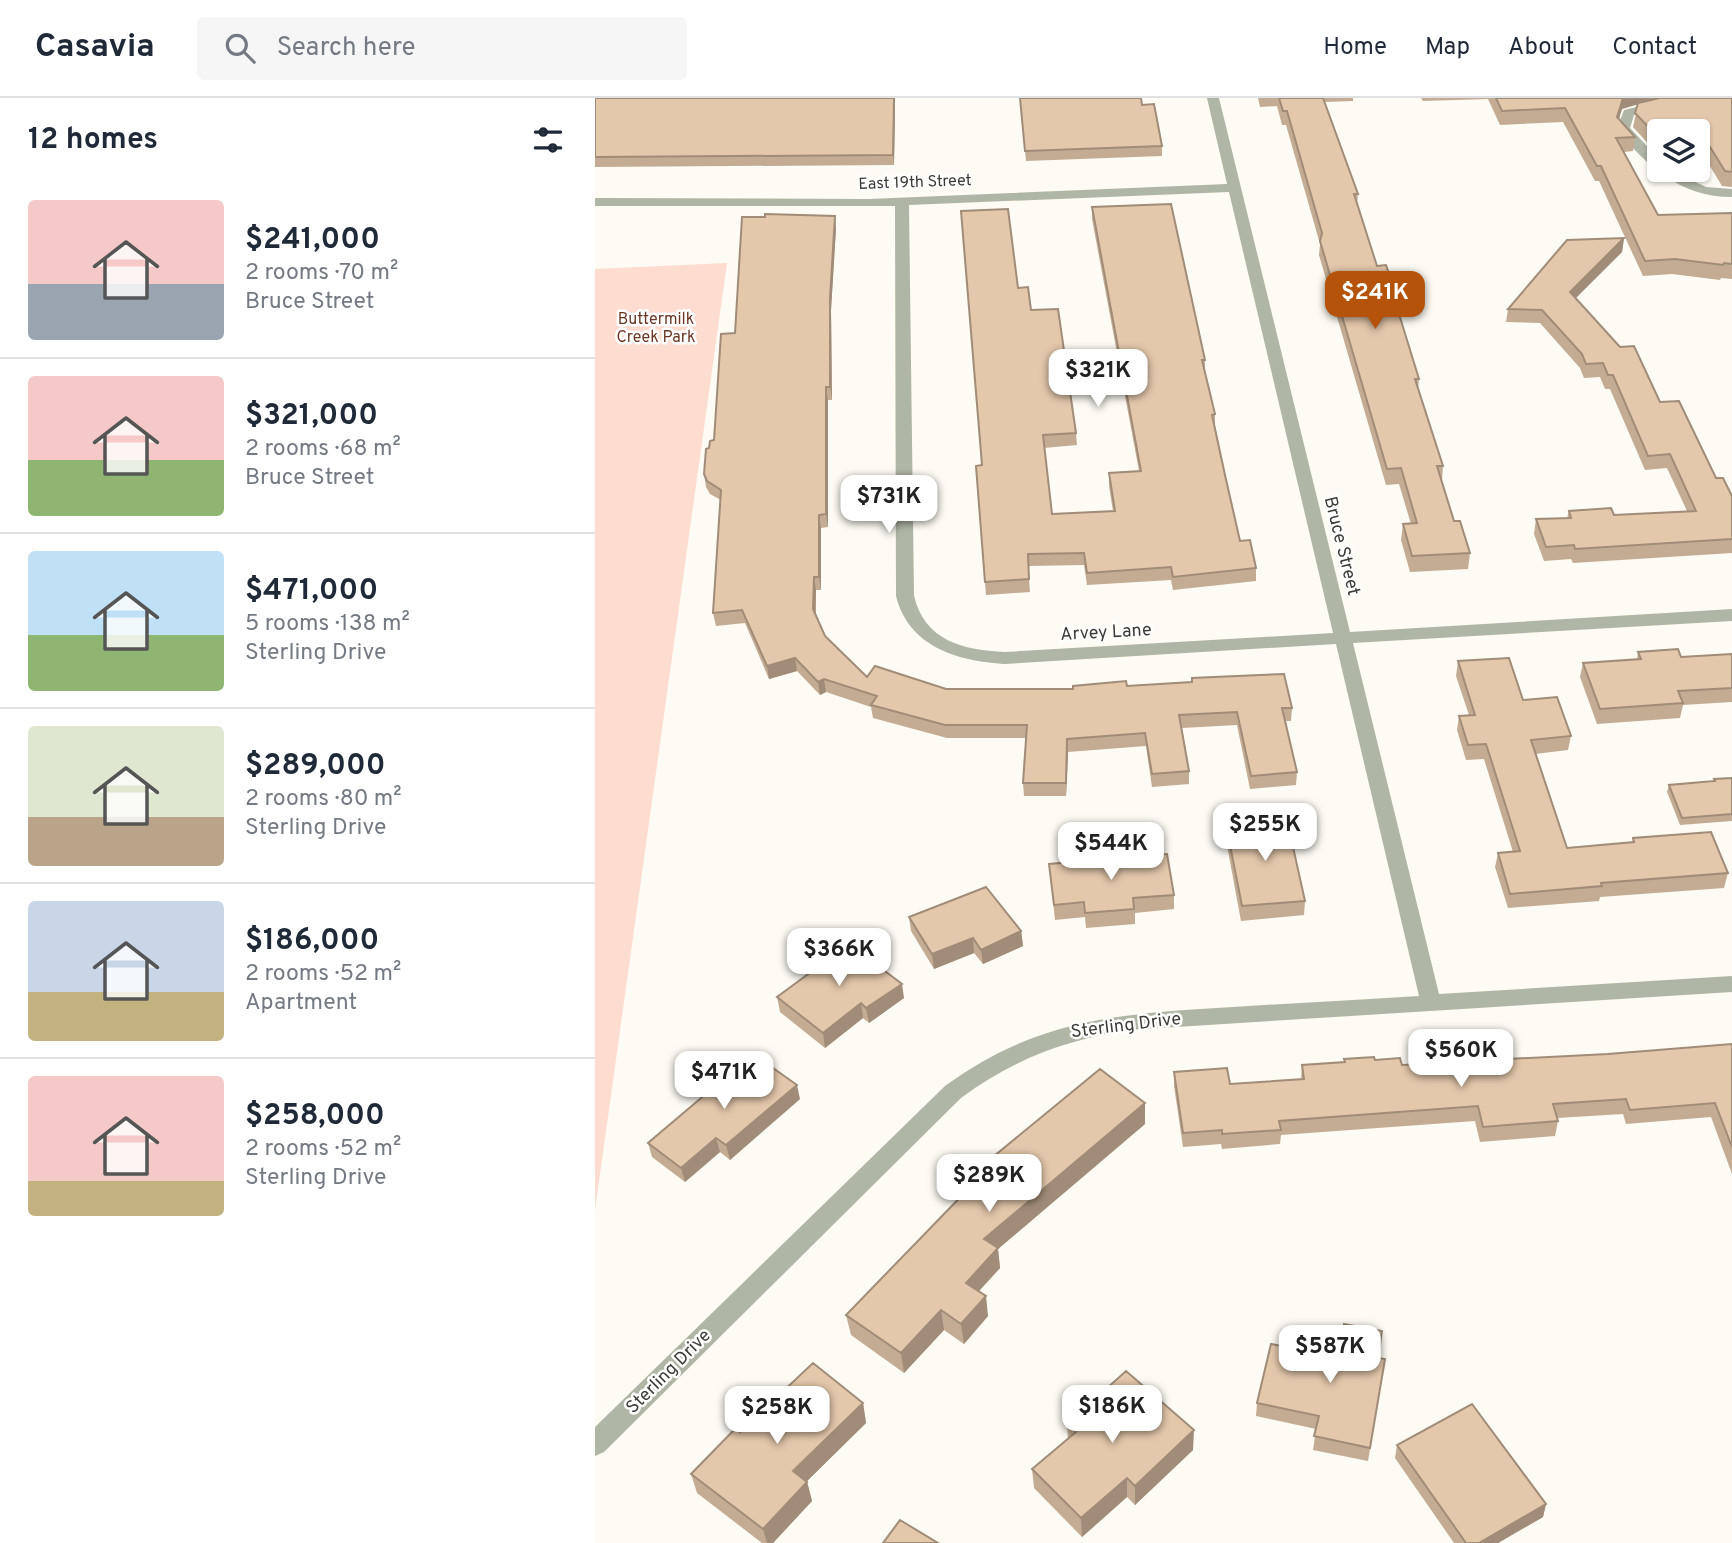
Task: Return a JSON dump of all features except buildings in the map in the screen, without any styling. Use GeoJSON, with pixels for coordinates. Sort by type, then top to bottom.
{"type":"FeatureCollection","features":[{"type":"Feature","properties":{"kind":"street","name":"Bruce Street"},"geometry":{"type":"LineString","coordinates":[[1213,98],[1431,1003]]}},
{"type":"Feature","properties":{"kind":"street"},"geometry":{"type":"LineString","coordinates":[[1647,154],[1623,129],[1628,113],[1671,105]]}},
{"type":"Feature","properties":{"kind":"street"},"geometry":{"type":"LineString","coordinates":[[1678,182],[1715,194],[1732,193]]}},
{"type":"Feature","properties":{"kind":"street","name":"East 19th Street"},"geometry":{"type":"LineString","coordinates":[[595,202],[902,201],[1235,188]]}},
{"type":"Feature","properties":{"kind":"street","name":"Arvey Lane"},"geometry":{"type":"LineString","coordinates":[[902,201],[905,596],[909,613],[920,629],[944,646],[968,654],[996,658],[1732,615]]}},
{"type":"Feature","properties":{"kind":"street","name":"Sterling Drive"},"geometry":{"type":"LineString","coordinates":[[595,1444],[947,1097],[973,1076],[1005,1056],[1052,1037],[1102,1026],[1732,984]]}},
{"type":"Feature","properties":{"kind":"green space","name":"Buttermilk Creek Park"},"geometry":{"type":"Polygon","coordinates":[[[727,263],[595,1210],[595,269],[727,263]]]}}]}
